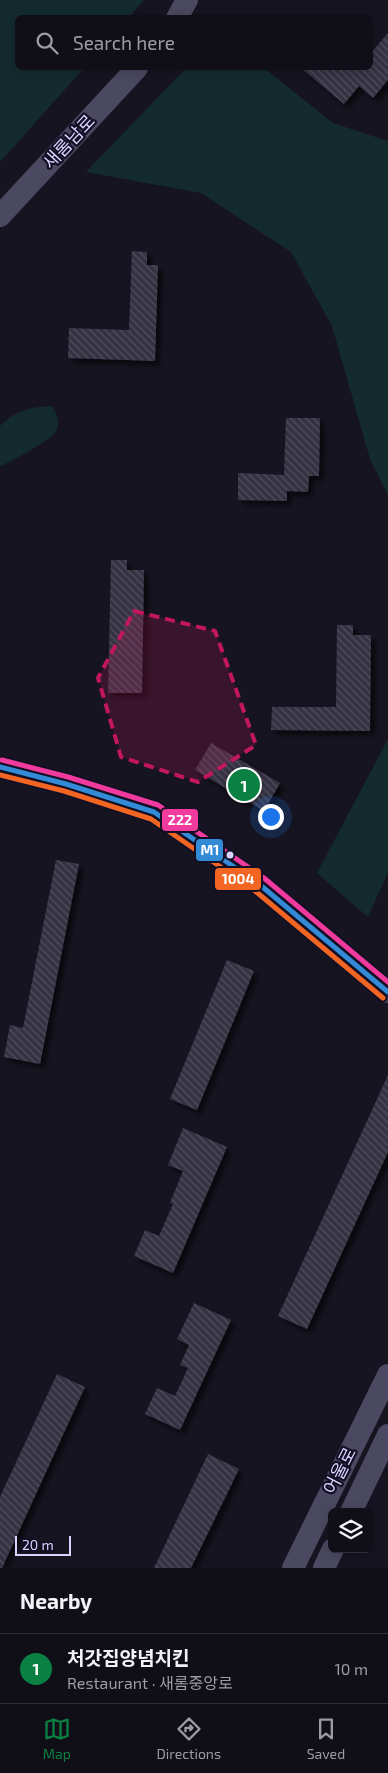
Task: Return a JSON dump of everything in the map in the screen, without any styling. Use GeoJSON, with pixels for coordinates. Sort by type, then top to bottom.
{"type":"FeatureCollection","features":[{"type":"Feature","properties":{"kind":"street"},"geometry":{"type":"LineString","coordinates":[[179,15],[187,0]]}},
{"type":"Feature","properties":{"kind":"street","name":"새롬남로"},"geometry":{"type":"LineString","coordinates":[[0,216],[135,70]]}},
{"type":"Feature","properties":{"kind":"street"},"geometry":{"type":"LineString","coordinates":[[0,767],[66,784],[154,812],[259,884],[388,992]]}},
{"type":"Feature","properties":{"kind":"street","name":"어울로"},"geometry":{"type":"LineString","coordinates":[[293,1568],[388,1375]]}},
{"type":"Feature","properties":{"kind":"street","name":"어울로"},"geometry":{"type":"LineString","coordinates":[[353,1508],[388,1435]]}},
{"type":"Feature","properties":{"kind":"street"},"geometry":{"type":"LineString","coordinates":[[324,1568],[331,1553]]}},
{"type":"Feature","properties":{"kind":"highlighted area"},"geometry":{"type":"Polygon","coordinates":[[[134,611],[215,631],[256,745],[198,782],[121,757],[98,678],[134,611]]]}},
{"type":"Feature","properties":{"kind":"green space"},"geometry":{"type":"Polygon","coordinates":[[[0,0],[144,0],[131,15],[15,15],[15,70],[82,70],[0,162],[0,0]]]}},
{"type":"Feature","properties":{"kind":"green space"},"geometry":{"type":"Polygon","coordinates":[[[184,70],[267,70],[333,123],[388,141],[388,495],[370,459],[332,326],[291,252],[201,193],[86,172],[184,70]]]}},
{"type":"Feature","properties":{"kind":"green space"},"geometry":{"type":"Polygon","coordinates":[[[52,406],[58,419],[55,433],[46,441],[0,466],[0,426],[12,416],[24,410],[52,406]]]}},
{"type":"Feature","properties":{"kind":"green space"},"geometry":{"type":"Polygon","coordinates":[[[388,739],[388,872],[368,917],[317,873],[388,739]]]}},
{"type":"Feature","properties":{"kind":"building"},"geometry":{"type":"Polygon","coordinates":[[[388,33],[388,80],[373,98],[359,86],[344,104],[303,70],[373,70],[373,50],[388,33]]]}},
{"type":"Feature","properties":{"kind":"building"},"geometry":{"type":"Polygon","coordinates":[[[132,251],[147,252],[147,265],[158,265],[155,361],[68,358],[69,328],[129,330],[132,251]]]}},
{"type":"Feature","properties":{"kind":"building"},"geometry":{"type":"Polygon","coordinates":[[[286,418],[320,418],[319,476],[309,476],[308,492],[287,491],[287,501],[238,500],[238,473],[284,475],[286,418]]]}},
{"type":"Feature","properties":{"kind":"building"},"geometry":{"type":"Polygon","coordinates":[[[111,560],[127,560],[127,570],[144,570],[142,693],[108,693],[111,560]]]}},
{"type":"Feature","properties":{"kind":"building"},"geometry":{"type":"Polygon","coordinates":[[[337,625],[353,625],[353,635],[371,635],[370,731],[271,730],[272,707],[336,707],[337,625]]]}},
{"type":"Feature","properties":{"kind":"building"},"geometry":{"type":"Polygon","coordinates":[[[211,743],[280,783],[264,811],[195,770],[211,743]]]}},
{"type":"Feature","properties":{"kind":"building"},"geometry":{"type":"Polygon","coordinates":[[[56,860],[79,864],[40,1064],[4,1057],[10,1025],[23,1028],[56,860]]]}},
{"type":"Feature","properties":{"kind":"building"},"geometry":{"type":"Polygon","coordinates":[[[227,960],[254,971],[197,1110],[170,1099],[227,960]]]}},
{"type":"Feature","properties":{"kind":"building"},"geometry":{"type":"Polygon","coordinates":[[[388,1075],[388,1152],[307,1329],[278,1316],[388,1075]]]}},
{"type":"Feature","properties":{"kind":"building"},"geometry":{"type":"Polygon","coordinates":[[[183,1128],[227,1147],[173,1273],[134,1256],[145,1230],[159,1236],[173,1204],[170,1203],[183,1171],[168,1165],[183,1128]]]}},
{"type":"Feature","properties":{"kind":"building"},"geometry":{"type":"Polygon","coordinates":[[[194,1303],[231,1320],[180,1430],[145,1414],[157,1388],[175,1396],[188,1368],[180,1365],[189,1345],[177,1339],[194,1303]]]}},
{"type":"Feature","properties":{"kind":"building"},"geometry":{"type":"Polygon","coordinates":[[[57,1374],[85,1387],[2,1568],[0,1568],[0,1497],[57,1374]]]}},
{"type":"Feature","properties":{"kind":"building"},"geometry":{"type":"Polygon","coordinates":[[[208,1454],[239,1469],[191,1568],[154,1568],[208,1454]]]}},
{"type":"Feature","properties":{"kind":"transit line","name":"222"},"geometry":{"type":"LineString","coordinates":[[2,760],[68,777],[158,805],[264,878],[388,982]]}},
{"type":"Feature","properties":{"kind":"transit line","name":"M1"},"geometry":{"type":"LineString","coordinates":[[0,767],[66,784],[154,812],[259,884],[388,992]]}},
{"type":"Feature","properties":{"kind":"transit line","name":"1004"},"geometry":{"type":"LineString","coordinates":[[0,775],[64,791],[151,819],[254,890],[383,998]]}},
{"type":"Feature","properties":{"kind":"place","name":"처갓집양념치킨"},"geometry":{"type":"Point","coordinates":[244,785]}}]}
